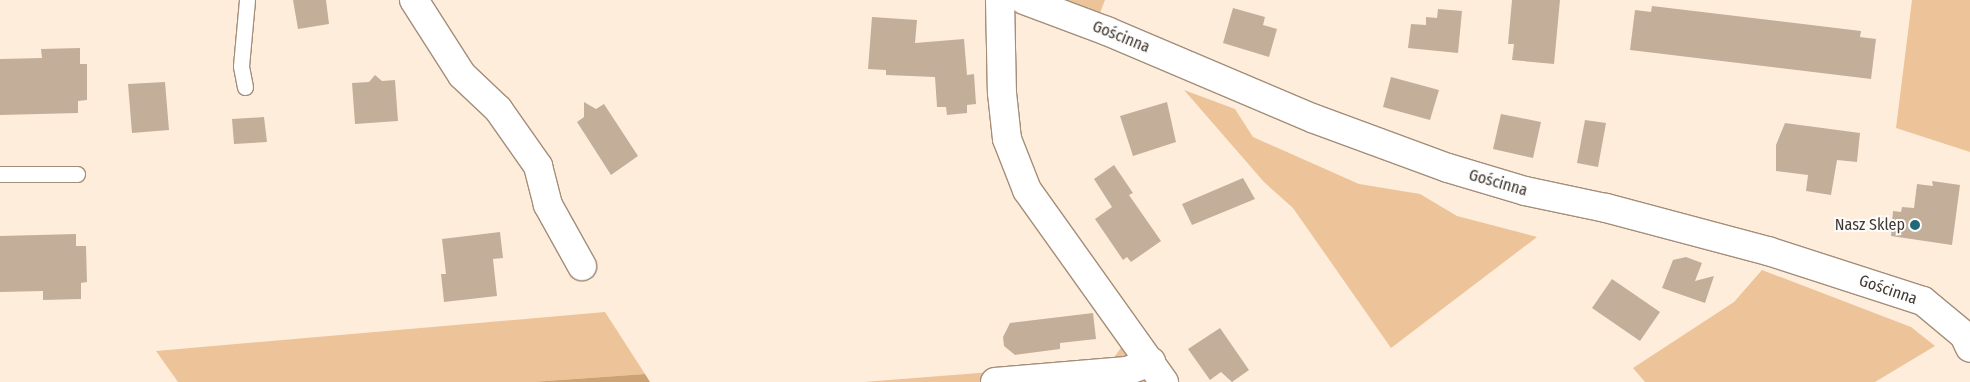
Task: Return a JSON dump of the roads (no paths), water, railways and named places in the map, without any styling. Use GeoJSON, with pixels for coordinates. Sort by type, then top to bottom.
{"type":"FeatureCollection","features":[{"type":"Feature","properties":{"kind":"street"},"geometry":{"type":"LineString","coordinates":[[414,0],[462,75],[498,109],[538,166],[548,205],[582,266]]}},
{"type":"Feature","properties":{"kind":"street"},"geometry":{"type":"LineString","coordinates":[[1000,0],[1002,92],[1007,139],[1027,190],[1158,372]]}},
{"type":"Feature","properties":{"kind":"street","name":"Gościnna"},"geometry":{"type":"LineString","coordinates":[[1024,0],[1107,31],[1312,118],[1448,168],[1525,191],[1606,208],[1768,251],[1923,301],[1964,335],[1970,348]]}},
{"type":"Feature","properties":{"kind":"street"},"geometry":{"type":"LineString","coordinates":[[995,382],[1127,371],[1158,372]]}},
{"type":"Feature","properties":{"kind":"lane"},"geometry":{"type":"LineString","coordinates":[[245,87],[240,66],[246,0]]}},
{"type":"Feature","properties":{"kind":"lane"},"geometry":{"type":"LineString","coordinates":[[0,174],[76,174]]}},
{"type":"Feature","properties":{"kind":"place","name":"Nasz Sklep"},"geometry":{"type":"Point","coordinates":[1915,225]}}]}
